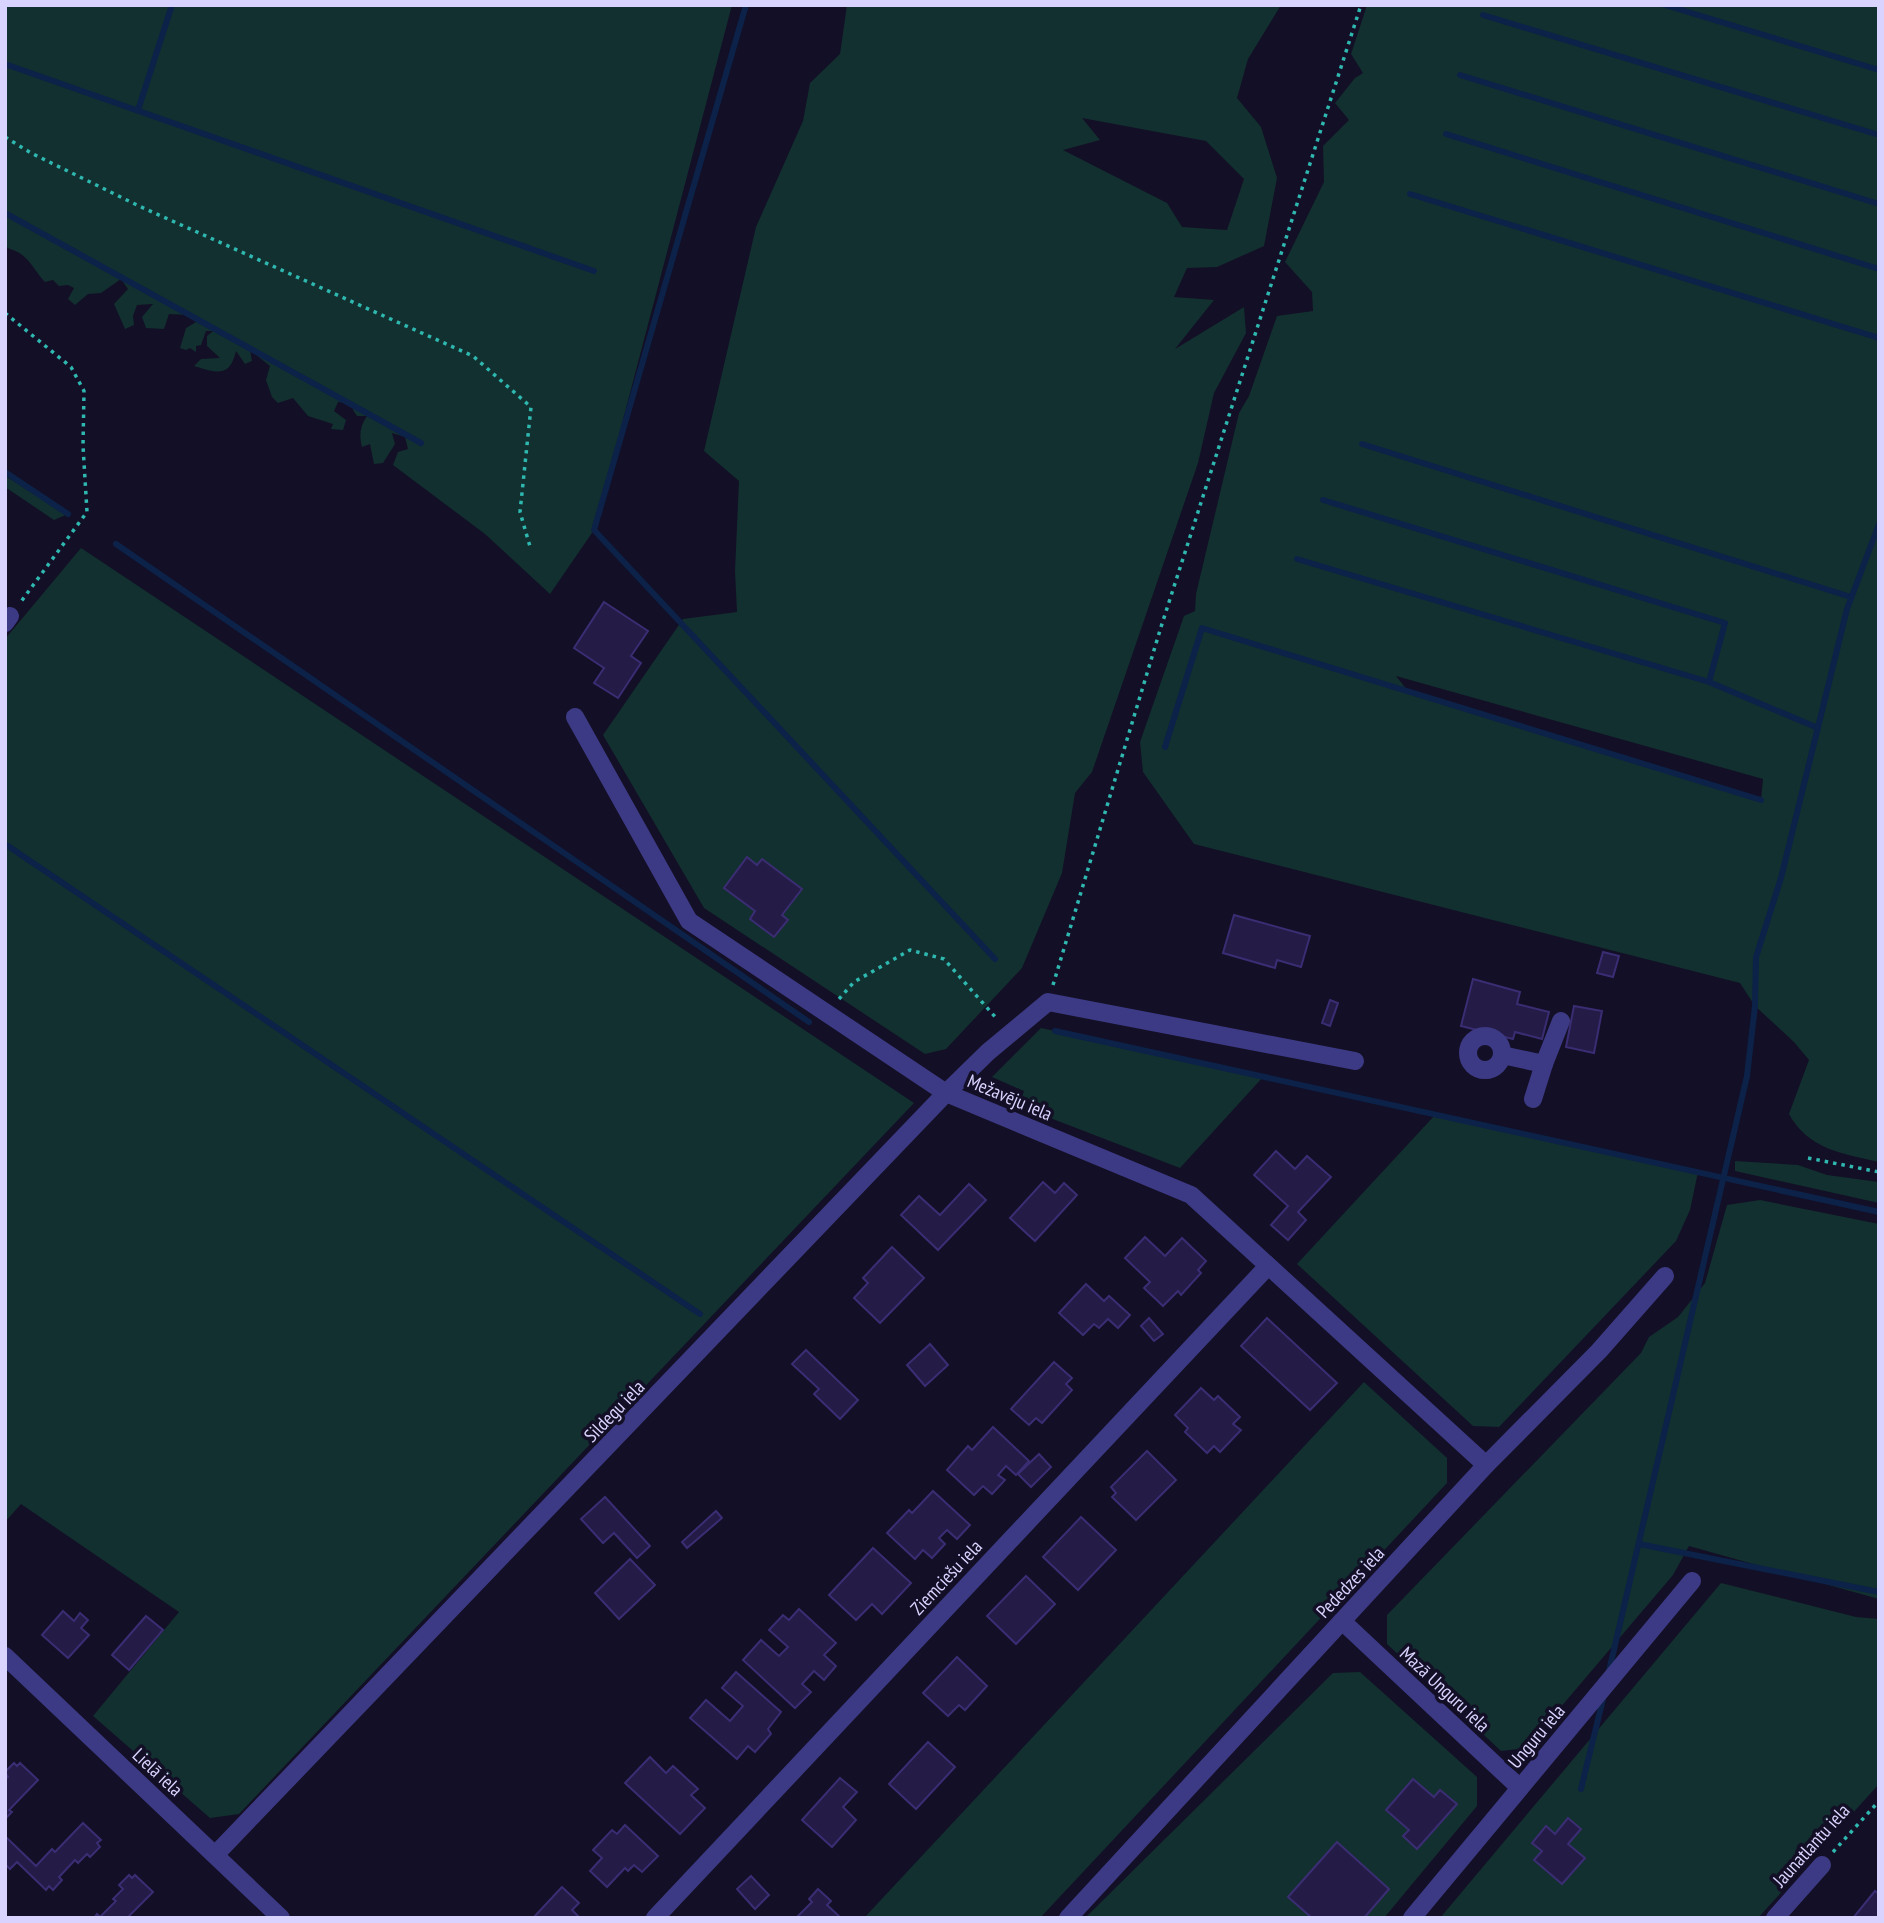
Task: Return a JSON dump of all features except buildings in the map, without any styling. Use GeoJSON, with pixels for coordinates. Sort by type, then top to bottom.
{"type":"FeatureCollection","features":[{"type":"Feature","properties":{"kind":"street","name":"Mežavēju iela"},"geometry":{"type":"LineString","coordinates":[[575,717],[689,920],[946,1093],[1191,1195],[1486,1465]]}},
{"type":"Feature","properties":{"kind":"street","name":"Sildegu iela"},"geometry":{"type":"LineString","coordinates":[[215,1855],[946,1093],[1010,1033],[1048,1002]]}},
{"type":"Feature","properties":{"kind":"street"},"geometry":{"type":"LineString","coordinates":[[1048,1002],[1355,1060]]}},
{"type":"Feature","properties":{"kind":"street"},"geometry":{"type":"LineString","coordinates":[[1533,1099],[1561,1021]]}},
{"type":"Feature","properties":{"kind":"street"},"geometry":{"type":"LineString","coordinates":[[1502,1055],[1544,1065]]}},
{"type":"Feature","properties":{"kind":"street","name":"Ziemciešu iela"},"geometry":{"type":"LineString","coordinates":[[656,1918],[1268,1266]]}},
{"type":"Feature","properties":{"kind":"street","name":"Pededzes iela"},"geometry":{"type":"LineString","coordinates":[[1068,1918],[1486,1465],[1599,1350],[1665,1276]]}},
{"type":"Feature","properties":{"kind":"street","name":"Unguru iela"},"geometry":{"type":"LineString","coordinates":[[1412,1918],[1692,1581]]}},
{"type":"Feature","properties":{"kind":"street","name":"Mazā Unguru iela"},"geometry":{"type":"LineString","coordinates":[[1342,1621],[1520,1788]]}},
{"type":"Feature","properties":{"kind":"street","name":"Lielā iela"},"geometry":{"type":"LineString","coordinates":[[5,1656],[281,1918]]}},
{"type":"Feature","properties":{"kind":"street","name":"Jaunatlantu iela"},"geometry":{"type":"LineString","coordinates":[[1775,1918],[1822,1865]]}},
{"type":"Feature","properties":{"kind":"path"},"geometry":{"type":"LineString","coordinates":[[1048,1002],[1161,627],[1361,5]]}},
{"type":"Feature","properties":{"kind":"path"},"geometry":{"type":"LineString","coordinates":[[5,137],[31,153],[139,206],[473,356],[531,407],[520,512],[531,550]]}},
{"type":"Feature","properties":{"kind":"path"},"geometry":{"type":"LineString","coordinates":[[5,313],[71,368],[83,391],[87,512],[8,620]]}},
{"type":"Feature","properties":{"kind":"path"},"geometry":{"type":"LineString","coordinates":[[827,1013],[854,982],[910,950],[944,959],[1010,1033]]}},
{"type":"Feature","properties":{"kind":"path"},"geometry":{"type":"LineString","coordinates":[[1808,1158],[1879,1172]]}},
{"type":"Feature","properties":{"kind":"path","name":"Jaunatlantu iela"},"geometry":{"type":"LineString","coordinates":[[1822,1865],[1879,1801]]}},
{"type":"Feature","properties":{"kind":"green space"},"geometry":{"type":"Polygon","coordinates":[[[5,5],[732,5],[594,530],[550,594],[485,534],[393,465],[398,452],[408,449],[405,437],[392,433],[395,444],[383,463],[374,464],[370,444],[362,447],[361,443],[360,435],[367,416],[357,416],[353,403],[338,402],[334,411],[346,420],[343,430],[331,429],[333,424],[308,416],[293,398],[278,403],[272,397],[266,380],[270,366],[250,350],[252,361],[245,364],[236,351],[230,366],[221,371],[194,366],[201,359],[220,358],[207,346],[207,336],[213,331],[206,331],[201,345],[196,346],[196,352],[190,348],[180,348],[186,328],[196,322],[188,315],[169,314],[164,329],[146,328],[142,317],[153,304],[137,305],[133,316],[134,325],[125,329],[114,304],[128,289],[121,279],[101,293],[88,294],[75,305],[68,299],[74,288],[68,285],[59,286],[53,280],[45,282],[25,257],[5,246],[5,5]]]}},
{"type":"Feature","properties":{"kind":"green space"},"geometry":{"type":"Polygon","coordinates":[[[847,5],[1281,5],[1248,59],[1237,98],[1261,127],[1277,178],[1264,246],[1217,267],[1187,268],[1174,297],[1214,300],[1175,349],[1244,307],[1246,333],[1214,393],[1198,463],[1092,772],[1075,793],[1062,873],[1022,968],[946,1049],[925,1054],[704,908],[603,735],[683,619],[737,612],[735,571],[739,481],[704,451],[756,227],[803,121],[810,83],[840,54],[847,5]],[[1082,118],[1100,140],[1063,150],[1167,203],[1182,227],[1227,230],[1244,179],[1206,141],[1082,118]]]}},
{"type":"Feature","properties":{"kind":"green space"},"geometry":{"type":"Polygon","coordinates":[[[1367,5],[1879,5],[1879,1162],[1828,1148],[1806,1135],[1797,1126],[1789,1114],[1809,1060],[1794,1042],[1755,1006],[1740,983],[1194,844],[1143,772],[1140,742],[1184,616],[1195,611],[1196,594],[1239,413],[1249,396],[1277,316],[1313,311],[1312,292],[1285,262],[1324,182],[1323,146],[1349,120],[1335,103],[1355,78],[1363,73],[1351,54],[1367,5]],[[1396,676],[1408,691],[1761,800],[1763,779],[1396,676]]]}},
{"type":"Feature","properties":{"kind":"green space"},"geometry":{"type":"Polygon","coordinates":[[[5,476],[68,514],[54,520],[5,487],[5,476]]]}},
{"type":"Feature","properties":{"kind":"green space"},"geometry":{"type":"Polygon","coordinates":[[[81,548],[914,1103],[239,1814],[210,1818],[93,1716],[179,1612],[21,1504],[5,1522],[5,639],[81,548]]]}},
{"type":"Feature","properties":{"kind":"green space"},"geometry":{"type":"Polygon","coordinates":[[[1041,1028],[1263,1077],[1180,1168],[1019,1106],[1024,1091],[992,1077],[1041,1028]]]}},
{"type":"Feature","properties":{"kind":"green space"},"geometry":{"type":"Polygon","coordinates":[[[1435,1115],[1698,1172],[1690,1210],[1676,1241],[1499,1427],[1473,1426],[1297,1264],[1435,1115]]]}},
{"type":"Feature","properties":{"kind":"green space"},"geometry":{"type":"Polygon","coordinates":[[[1735,1161],[1798,1165],[1827,1175],[1879,1182],[1879,1203],[1735,1171],[1735,1161]]]}},
{"type":"Feature","properties":{"kind":"green space"},"geometry":{"type":"Polygon","coordinates":[[[1760,1200],[1879,1224],[1879,1599],[1689,1546],[1673,1575],[1526,1748],[1501,1751],[1387,1644],[1387,1615],[1641,1353],[1649,1337],[1678,1317],[1705,1283],[1727,1205],[1760,1200]]]}},
{"type":"Feature","properties":{"kind":"green space"},"geometry":{"type":"Polygon","coordinates":[[[1364,1382],[1447,1458],[1447,1483],[1040,1918],[864,1918],[1364,1382]]]}},
{"type":"Feature","properties":{"kind":"green space"},"geometry":{"type":"Polygon","coordinates":[[[1721,1583],[1856,1617],[1879,1619],[1879,1784],[1758,1918],[1440,1918],[1721,1583]]]}},
{"type":"Feature","properties":{"kind":"green space"},"geometry":{"type":"Polygon","coordinates":[[[1360,1672],[1477,1777],[1477,1806],[1384,1918],[1087,1916],[1333,1673],[1360,1672]]]}},
{"type":"Feature","properties":{"kind":"waterway"},"geometry":{"type":"LineString","coordinates":[[138,110],[172,5]]}},
{"type":"Feature","properties":{"kind":"waterway"},"geometry":{"type":"LineString","coordinates":[[746,5],[594,530],[995,959]]}},
{"type":"Feature","properties":{"kind":"waterway"},"geometry":{"type":"LineString","coordinates":[[1665,5],[1879,70]]}},
{"type":"Feature","properties":{"kind":"waterway"},"geometry":{"type":"LineString","coordinates":[[1483,15],[1879,135]]}},
{"type":"Feature","properties":{"kind":"waterway"},"geometry":{"type":"LineString","coordinates":[[5,64],[594,271]]}},
{"type":"Feature","properties":{"kind":"waterway"},"geometry":{"type":"LineString","coordinates":[[1460,75],[1879,204]]}},
{"type":"Feature","properties":{"kind":"waterway"},"geometry":{"type":"LineString","coordinates":[[1446,134],[1879,269]]}},
{"type":"Feature","properties":{"kind":"waterway"},"geometry":{"type":"LineString","coordinates":[[1410,194],[1879,338]]}},
{"type":"Feature","properties":{"kind":"waterway"},"geometry":{"type":"LineString","coordinates":[[5,213],[421,443]]}},
{"type":"Feature","properties":{"kind":"waterway"},"geometry":{"type":"LineString","coordinates":[[1362,444],[1851,597]]}},
{"type":"Feature","properties":{"kind":"waterway"},"geometry":{"type":"LineString","coordinates":[[5,472],[68,514]]}},
{"type":"Feature","properties":{"kind":"waterway"},"geometry":{"type":"LineString","coordinates":[[1323,500],[1725,623],[1709,682]]}},
{"type":"Feature","properties":{"kind":"waterway"},"geometry":{"type":"LineString","coordinates":[[1609,1671],[1747,1076],[1755,1006],[1756,957],[1781,878],[1847,609],[1879,524]]}},
{"type":"Feature","properties":{"kind":"waterway"},"geometry":{"type":"LineString","coordinates":[[116,544],[809,1022]]}},
{"type":"Feature","properties":{"kind":"waterway"},"geometry":{"type":"LineString","coordinates":[[1297,559],[1709,682],[1818,728]]}},
{"type":"Feature","properties":{"kind":"waterway"},"geometry":{"type":"LineString","coordinates":[[1165,747],[1202,628],[1761,800]]}},
{"type":"Feature","properties":{"kind":"waterway"},"geometry":{"type":"LineString","coordinates":[[5,844],[700,1314]]}},
{"type":"Feature","properties":{"kind":"waterway"},"geometry":{"type":"LineString","coordinates":[[1055,1031],[1879,1212]]}},
{"type":"Feature","properties":{"kind":"waterway"},"geometry":{"type":"LineString","coordinates":[[1639,1544],[1879,1592]]}},
{"type":"Feature","properties":{"kind":"waterway"},"geometry":{"type":"LineString","coordinates":[[1581,1789],[1603,1699]]}}]}
